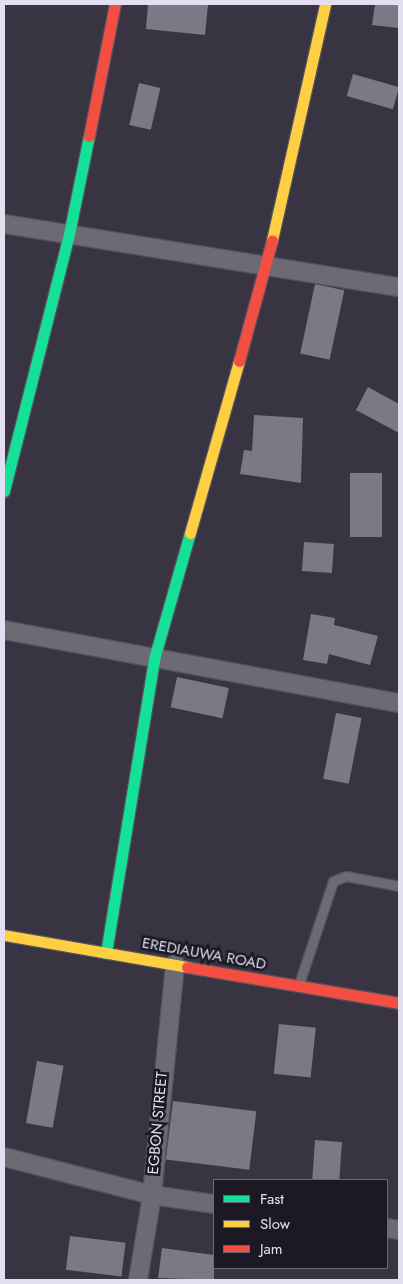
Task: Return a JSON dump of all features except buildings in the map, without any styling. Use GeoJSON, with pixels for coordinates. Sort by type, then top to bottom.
{"type":"FeatureCollection","features":[{"type":"Feature","properties":{"kind":"street"},"geometry":{"type":"LineString","coordinates":[[4,490],[69,234],[115,4]]}},
{"type":"Feature","properties":{"kind":"street"},"geometry":{"type":"LineString","coordinates":[[106,953],[154,659],[267,264],[325,4]]}},
{"type":"Feature","properties":{"kind":"street"},"geometry":{"type":"LineString","coordinates":[[4,224],[399,286]]}},
{"type":"Feature","properties":{"kind":"street"},"geometry":{"type":"LineString","coordinates":[[4,630],[399,703]]}},
{"type":"Feature","properties":{"kind":"street","name":"EREDIAUWA ROAD"},"geometry":{"type":"LineString","coordinates":[[4,935],[399,1003]]}},
{"type":"Feature","properties":{"kind":"street","name":"EGBON STREET"},"geometry":{"type":"LineString","coordinates":[[138,1280],[152,1195],[175,964]]}},
{"type":"Feature","properties":{"kind":"street"},"geometry":{"type":"LineString","coordinates":[[4,1157],[152,1195],[213,1204]]}},
{"type":"Feature","properties":{"kind":"lane"},"geometry":{"type":"LineString","coordinates":[[299,986],[332,881],[346,876],[399,886]]}},
{"type":"Feature","properties":{"kind":"traffic: fast"},"geometry":{"type":"LineString","coordinates":[[4,491],[69,234],[89,136]]}},
{"type":"Feature","properties":{"kind":"traffic: fast"},"geometry":{"type":"LineString","coordinates":[[106,953],[154,659],[190,533]]}},
{"type":"Feature","properties":{"kind":"traffic: slow"},"geometry":{"type":"LineString","coordinates":[[272,240],[325,4]]}},
{"type":"Feature","properties":{"kind":"traffic: slow"},"geometry":{"type":"LineString","coordinates":[[190,533],[239,361]]}},
{"type":"Feature","properties":{"kind":"traffic: slow"},"geometry":{"type":"LineString","coordinates":[[4,935],[187,967]]}},
{"type":"Feature","properties":{"kind":"traffic: jam"},"geometry":{"type":"LineString","coordinates":[[89,136],[115,4]]}},
{"type":"Feature","properties":{"kind":"traffic: jam"},"geometry":{"type":"LineString","coordinates":[[239,361],[272,240]]}},
{"type":"Feature","properties":{"kind":"traffic: jam"},"geometry":{"type":"LineString","coordinates":[[187,967],[399,1003]]}}]}
